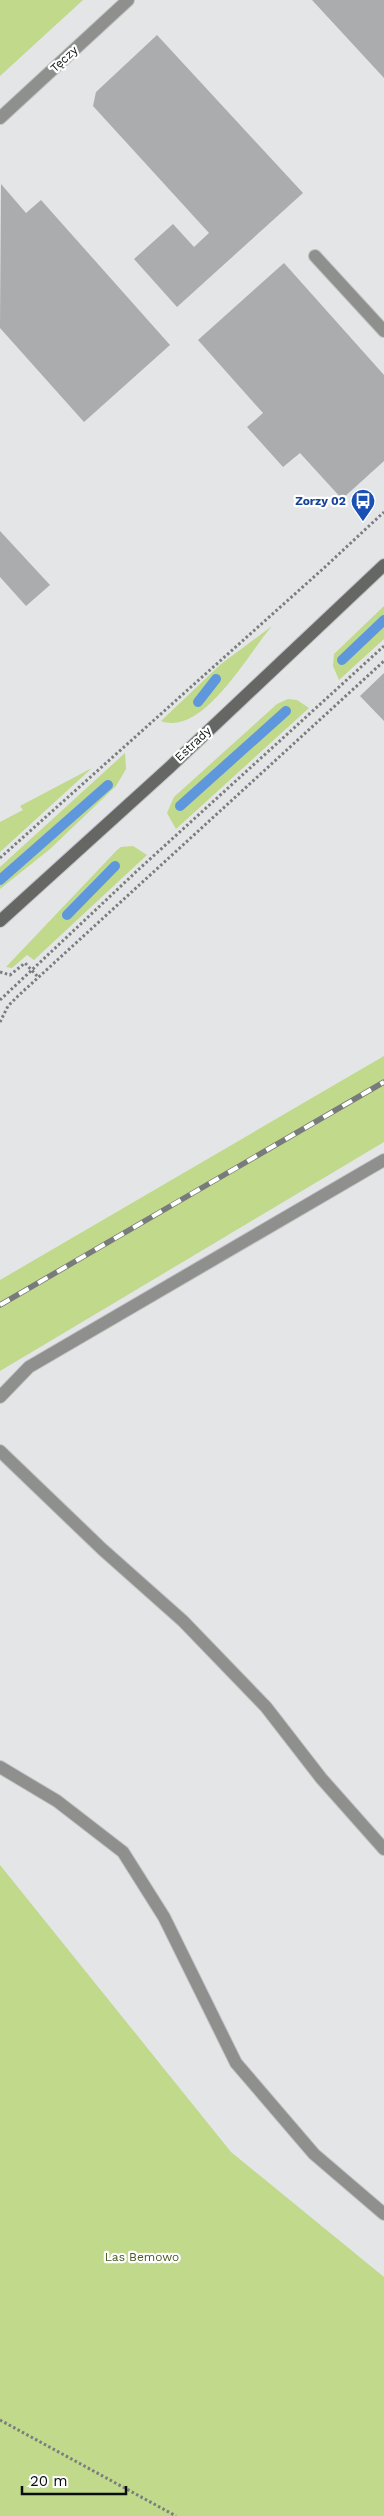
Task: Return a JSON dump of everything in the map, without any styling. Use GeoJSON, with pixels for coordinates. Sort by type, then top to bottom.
{"type":"FeatureCollection","features":[{"type":"Feature","properties":{"kind":"main road","name":"Estrady"},"geometry":{"type":"LineString","coordinates":[[0,920],[170,767],[384,565]]}},
{"type":"Feature","properties":{"kind":"street","name":"Tęczy"},"geometry":{"type":"LineString","coordinates":[[0,118],[128,0]]}},
{"type":"Feature","properties":{"kind":"street"},"geometry":{"type":"LineString","coordinates":[[315,256],[384,331]]}},
{"type":"Feature","properties":{"kind":"street"},"geometry":{"type":"LineString","coordinates":[[0,1397],[29,1367],[384,1160]]}},
{"type":"Feature","properties":{"kind":"street"},"geometry":{"type":"LineString","coordinates":[[0,1451],[204,1642],[266,1707],[320,1778],[384,1849]]}},
{"type":"Feature","properties":{"kind":"street"},"geometry":{"type":"LineString","coordinates":[[0,1767],[57,1802],[123,1852],[164,1917],[236,2063],[314,2154],[384,2214]]}},
{"type":"Feature","properties":{"kind":"path"},"geometry":{"type":"LineString","coordinates":[[0,858],[325,568],[345,546],[384,512]]}},
{"type":"Feature","properties":{"kind":"path"},"geometry":{"type":"LineString","coordinates":[[1,997],[384,646]]}},
{"type":"Feature","properties":{"kind":"path"},"geometry":{"type":"LineString","coordinates":[[0,1022],[8,1006],[38,977],[384,661]]}},
{"type":"Feature","properties":{"kind":"path"},"geometry":{"type":"LineString","coordinates":[[0,972],[10,975],[25,963],[38,977]]}},
{"type":"Feature","properties":{"kind":"path"},"geometry":{"type":"LineString","coordinates":[[0,2420],[176,2516]]}},
{"type":"Feature","properties":{"kind":"green space"},"geometry":{"type":"Polygon","coordinates":[[[0,0],[83,0],[0,76],[0,0]]]}},
{"type":"Feature","properties":{"kind":"green space"},"geometry":{"type":"Polygon","coordinates":[[[384,606],[384,639],[339,680],[333,666],[334,654],[384,606]]]}},
{"type":"Feature","properties":{"kind":"green space"},"geometry":{"type":"Polygon","coordinates":[[[272,626],[238,672],[209,705],[193,717],[177,723],[161,721],[221,664],[272,626]]]}},
{"type":"Feature","properties":{"kind":"green space"},"geometry":{"type":"Polygon","coordinates":[[[288,699],[297,700],[309,708],[176,829],[167,813],[174,797],[277,704],[288,699]]]}},
{"type":"Feature","properties":{"kind":"green space"},"geometry":{"type":"Polygon","coordinates":[[[125,753],[126,769],[116,786],[50,849],[0,889],[0,867],[125,753]]]}},
{"type":"Feature","properties":{"kind":"green space"},"geometry":{"type":"Polygon","coordinates":[[[92,768],[0,852],[0,822],[23,810],[20,806],[92,768]]]}},
{"type":"Feature","properties":{"kind":"green space"},"geometry":{"type":"Polygon","coordinates":[[[133,846],[147,855],[34,960],[27,955],[12,968],[6,967],[117,850],[121,847],[133,846]]]}},
{"type":"Feature","properties":{"kind":"green space"},"geometry":{"type":"Polygon","coordinates":[[[384,1056],[384,1142],[0,1371],[0,1280],[384,1056]]]}},
{"type":"Feature","properties":{"kind":"green space","name":"Las Bemowo"},"geometry":{"type":"Polygon","coordinates":[[[0,1865],[231,2152],[384,2277],[384,2516],[0,2516],[0,1865]]]}},
{"type":"Feature","properties":{"kind":"building"},"geometry":{"type":"Polygon","coordinates":[[[312,0],[384,0],[384,78],[312,0]]]}},
{"type":"Feature","properties":{"kind":"building"},"geometry":{"type":"Polygon","coordinates":[[[157,35],[303,193],[177,307],[134,259],[173,224],[194,247],[209,233],[93,106],[96,92],[157,35]]]}},
{"type":"Feature","properties":{"kind":"building"},"geometry":{"type":"Polygon","coordinates":[[[1,184],[26,213],[41,200],[170,345],[84,422],[0,328],[1,184]]]}},
{"type":"Feature","properties":{"kind":"building"},"geometry":{"type":"Polygon","coordinates":[[[284,263],[384,375],[384,461],[342,499],[300,453],[283,467],[247,427],[263,413],[198,340],[284,263]]]}},
{"type":"Feature","properties":{"kind":"building"},"geometry":{"type":"Polygon","coordinates":[[[0,531],[50,585],[26,606],[0,577],[0,531]]]}},
{"type":"Feature","properties":{"kind":"building"},"geometry":{"type":"Polygon","coordinates":[[[384,673],[384,721],[360,696],[384,673]]]}},
{"type":"Feature","properties":{"kind":"waterway"},"geometry":{"type":"LineString","coordinates":[[342,660],[384,620]]}},
{"type":"Feature","properties":{"kind":"waterway"},"geometry":{"type":"LineString","coordinates":[[198,702],[216,679]]}},
{"type":"Feature","properties":{"kind":"waterway"},"geometry":{"type":"LineString","coordinates":[[180,806],[286,711]]}},
{"type":"Feature","properties":{"kind":"waterway"},"geometry":{"type":"LineString","coordinates":[[0,880],[108,785]]}},
{"type":"Feature","properties":{"kind":"waterway"},"geometry":{"type":"LineString","coordinates":[[67,915],[115,866]]}},
{"type":"Feature","properties":{"kind":"railway"},"geometry":{"type":"LineString","coordinates":[[0,1305],[384,1082]]}},
{"type":"Feature","properties":{"kind":"place","name":"Zorzy 02"},"geometry":{"type":"Point","coordinates":[363,522]}}]}
